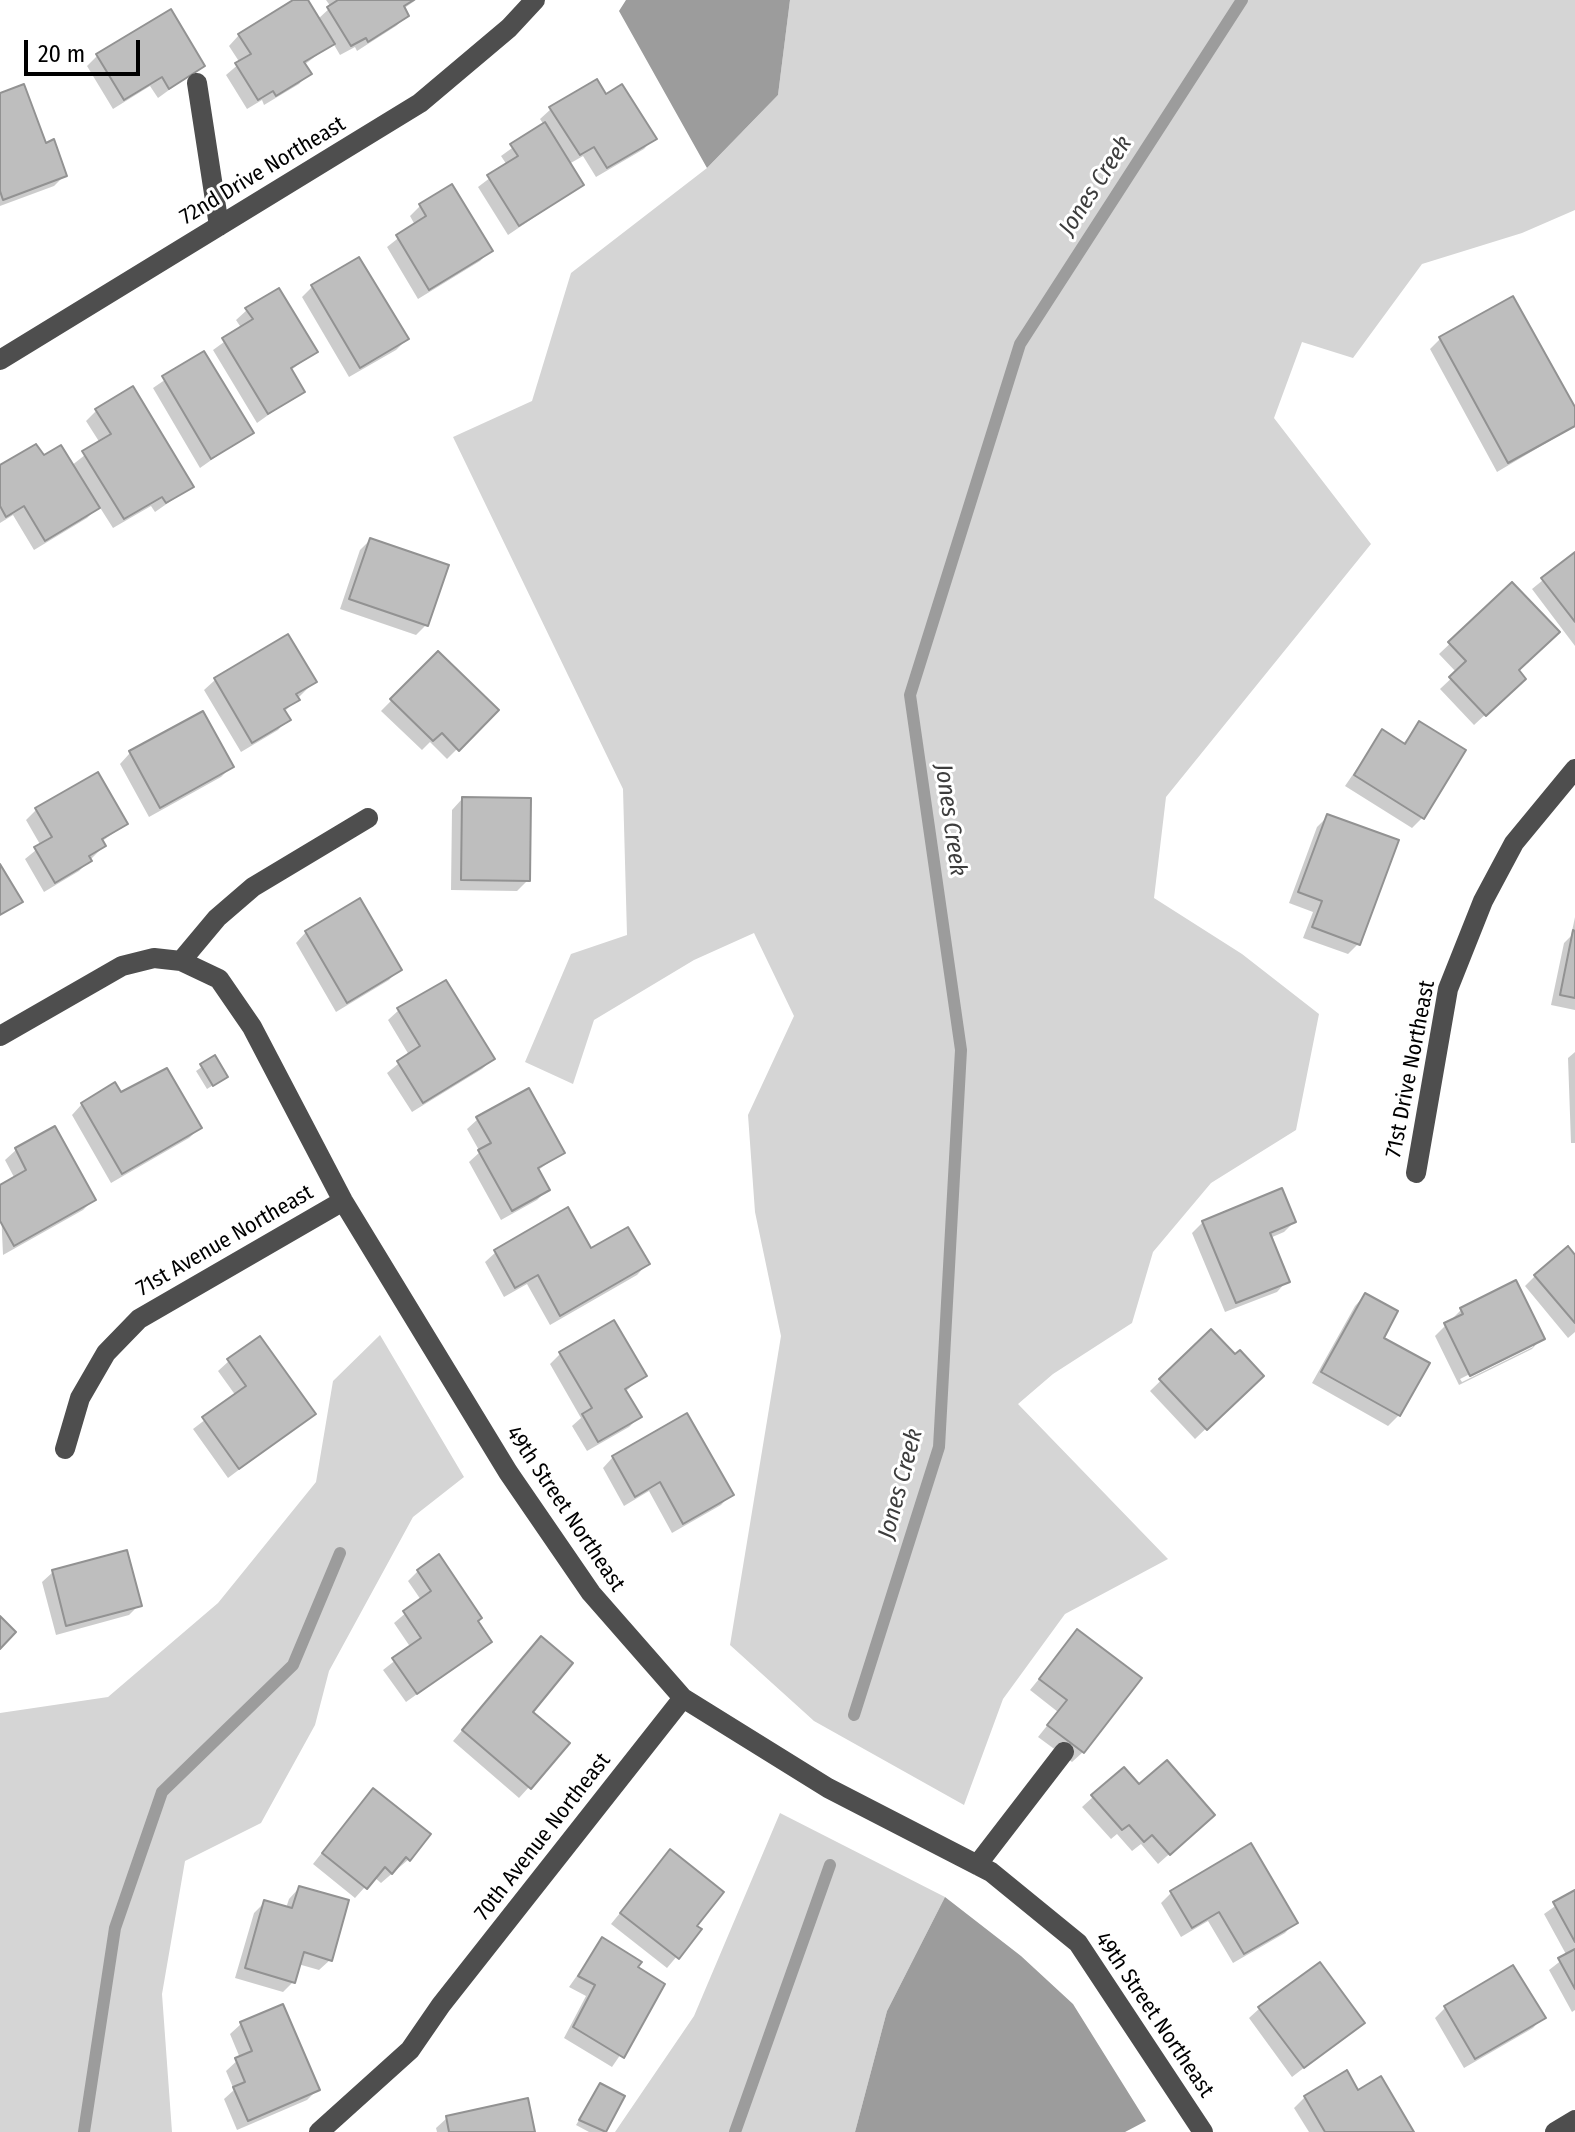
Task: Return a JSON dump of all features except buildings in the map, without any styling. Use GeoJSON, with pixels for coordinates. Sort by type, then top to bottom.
{"type":"FeatureCollection","features":[{"type":"Feature","properties":{"kind":"street","name":"72nd Drive Northeast"},"geometry":{"type":"LineString","coordinates":[[0,360],[420,103],[509,28],[535,0]]}},
{"type":"Feature","properties":{"kind":"street"},"geometry":{"type":"LineString","coordinates":[[197,83],[219,226]]}},
{"type":"Feature","properties":{"kind":"street","name":"71st Drive Northeast"},"geometry":{"type":"LineString","coordinates":[[1416,1173],[1453,975],[1483,901],[1514,843],[1575,769]]}},
{"type":"Feature","properties":{"kind":"street"},"geometry":{"type":"LineString","coordinates":[[0,1036],[122,966],[154,958],[181,961],[217,918],[253,887],[368,818]]}},
{"type":"Feature","properties":{"kind":"street","name":"49th Street Northeast"},"geometry":{"type":"LineString","coordinates":[[181,961],[219,979],[252,1027],[343,1201],[508,1472],[591,1593],[683,1698],[828,1788],[991,1872],[1078,1943],[1203,2132]]}},
{"type":"Feature","properties":{"kind":"street","name":"71st Avenue Northeast"},"geometry":{"type":"LineString","coordinates":[[65,1449],[80,1398],[106,1353],[139,1319],[343,1201]]}},
{"type":"Feature","properties":{"kind":"street","name":"70th Avenue Northeast"},"geometry":{"type":"LineString","coordinates":[[319,2132],[410,2050],[441,2005],[683,1698]]}},
{"type":"Feature","properties":{"kind":"street"},"geometry":{"type":"LineString","coordinates":[[977,1865],[1064,1752]]}},
{"type":"Feature","properties":{"kind":"street"},"geometry":{"type":"LineString","coordinates":[[1555,2132],[1575,2120]]}},
{"type":"Feature","properties":{"kind":"shaded area"},"geometry":{"type":"Polygon","coordinates":[[[626,0],[790,0],[778,95],[707,168],[619,11],[626,0]]]}},
{"type":"Feature","properties":{"kind":"shaded area"},"geometry":{"type":"Polygon","coordinates":[[[790,0],[1575,0],[1575,210],[1522,233],[1422,264],[1353,358],[1302,342],[1274,418],[1371,544],[1166,797],[1154,898],[1242,954],[1319,1014],[1296,1130],[1211,1183],[1153,1252],[1132,1323],[1053,1374],[1018,1404],[1168,1559],[1065,1614],[1003,1699],[964,1805],[814,1721],[730,1645],[781,1336],[755,1212],[748,1115],[794,1016],[754,933],[694,960],[594,1020],[573,1084],[525,1062],[571,954],[627,935],[623,789],[453,437],[532,401],[571,273],[707,168],[778,95],[790,0]]]}},
{"type":"Feature","properties":{"kind":"shaded area"},"geometry":{"type":"Polygon","coordinates":[[[380,1335],[464,1477],[413,1517],[329,1671],[315,1725],[261,1823],[185,1861],[162,1994],[172,2132],[0,2132],[0,1713],[108,1697],[218,1603],[316,1482],[333,1381],[380,1335]]]}},
{"type":"Feature","properties":{"kind":"shaded area"},"geometry":{"type":"Polygon","coordinates":[[[780,1813],[945,1897],[887,2011],[855,2132],[615,2132],[694,2016],[780,1813]]]}},
{"type":"Feature","properties":{"kind":"shaded area"},"geometry":{"type":"Polygon","coordinates":[[[945,1897],[1021,1956],[1073,2004],[1146,2121],[1125,2132],[855,2132],[887,2011],[945,1897]]]}},
{"type":"Feature","properties":{"kind":"waterway","name":"Jones Creek"},"geometry":{"type":"LineString","coordinates":[[854,1715],[939,1447],[961,1050],[910,695],[1020,344],[1242,0]]}},
{"type":"Feature","properties":{"kind":"waterway"},"geometry":{"type":"LineString","coordinates":[[84,2132],[115,1928],[162,1792],[293,1665],[340,1553]]}},
{"type":"Feature","properties":{"kind":"waterway","name":"Jones Creek"},"geometry":{"type":"LineString","coordinates":[[735,2132],[830,1865]]}}]}
